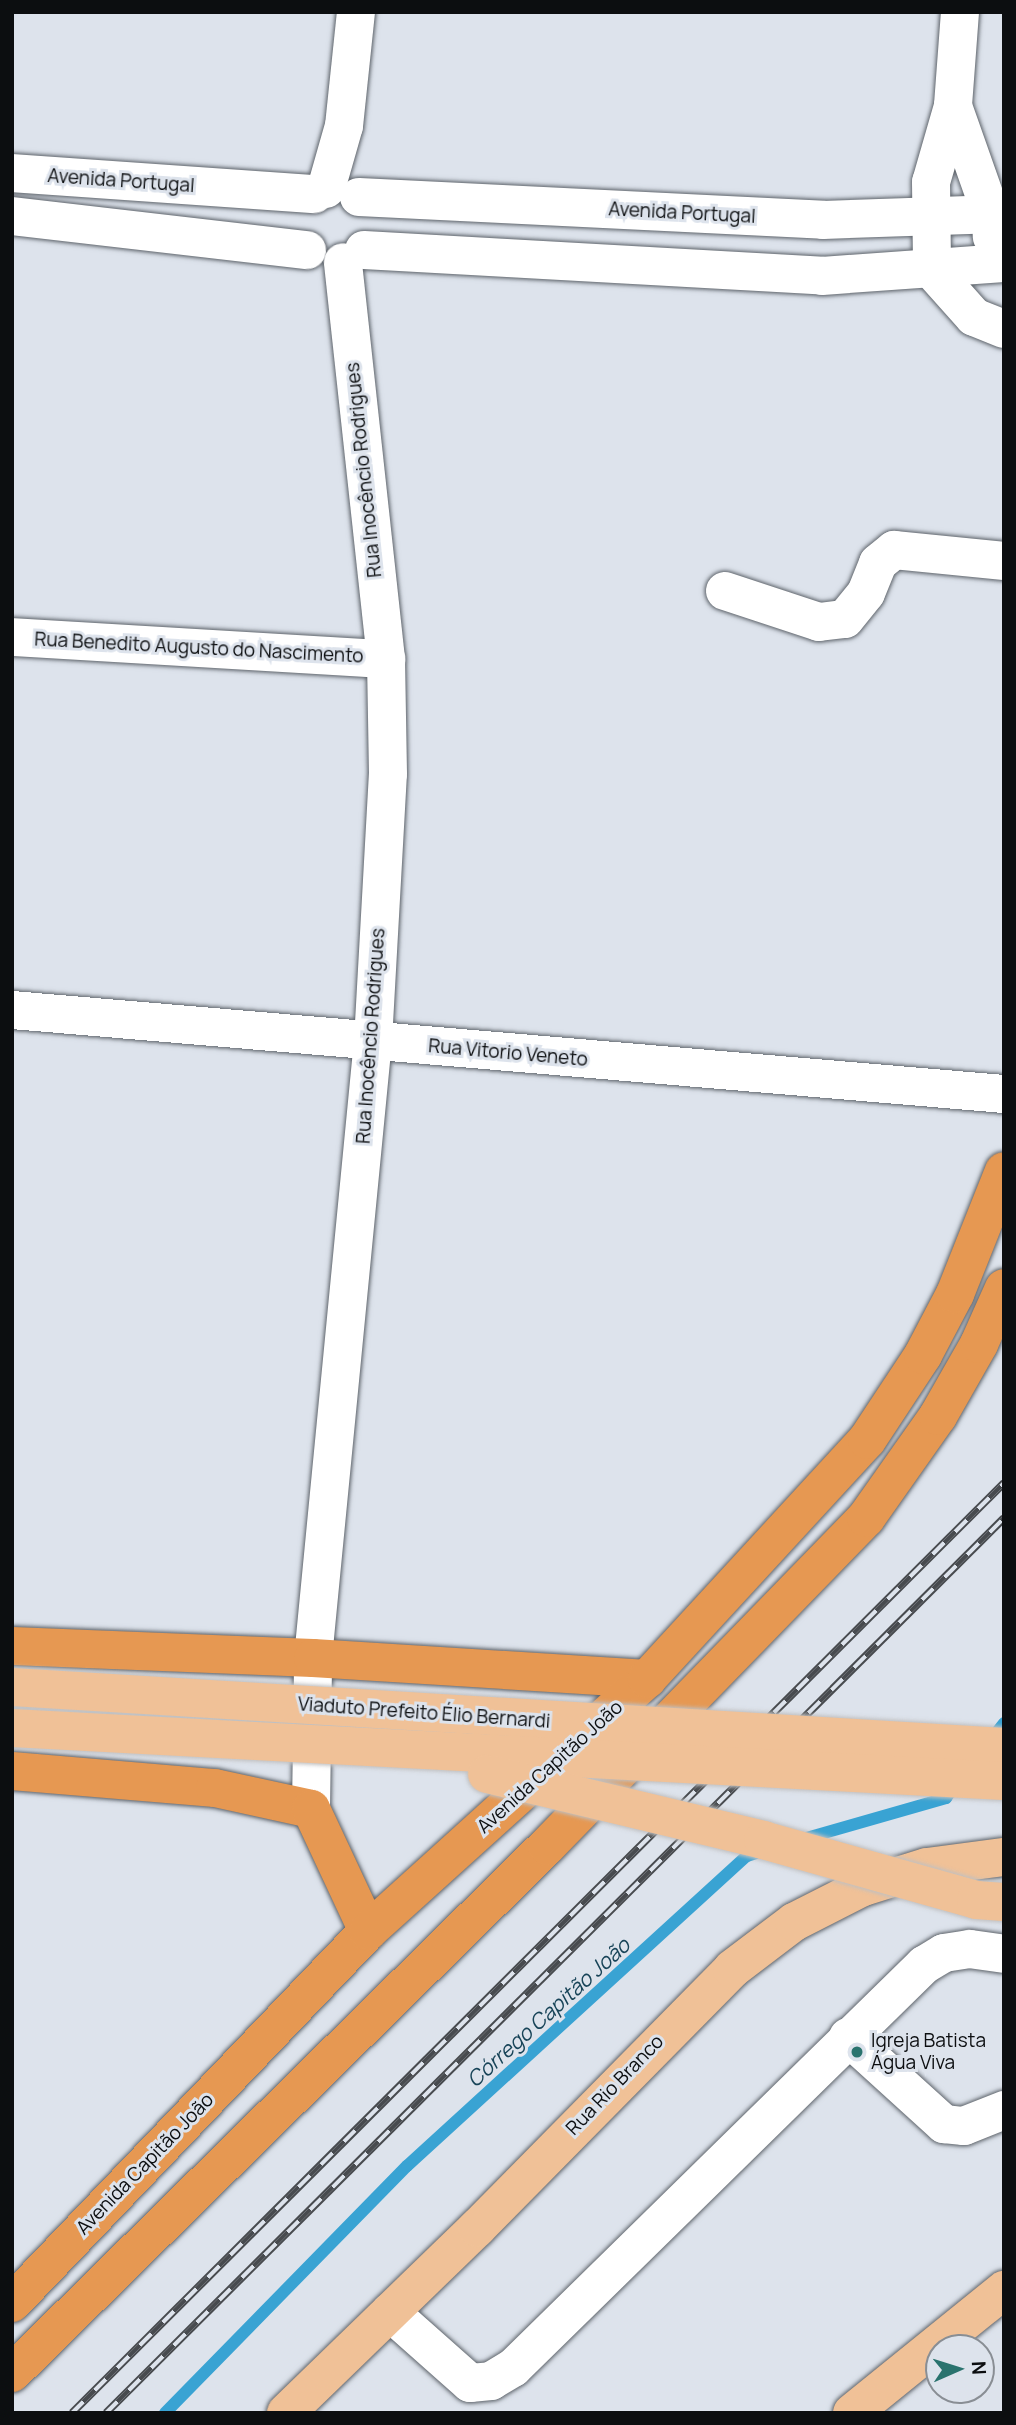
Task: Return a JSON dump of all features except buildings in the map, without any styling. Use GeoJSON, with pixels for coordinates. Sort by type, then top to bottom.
{"type":"FeatureCollection","features":[{"type":"Feature","properties":{"kind":"highway","name":"Avenida Capitão João"},"geometry":{"type":"LineString","coordinates":[[12,2302],[368,1931],[647,1679],[867,1440],[897,1399],[955,1294],[1004,1171]]}},
{"type":"Feature","properties":{"kind":"highway"},"geometry":{"type":"LineString","coordinates":[[12,2373],[566,1827],[866,1518],[938,1416],[979,1344],[1004,1288]]}},
{"type":"Feature","properties":{"kind":"highway"},"geometry":{"type":"LineString","coordinates":[[12,1646],[313,1658],[647,1679]]}},
{"type":"Feature","properties":{"kind":"highway"},"geometry":{"type":"LineString","coordinates":[[12,1771],[215,1787],[311,1809],[368,1931]]}},
{"type":"Feature","properties":{"kind":"main road","name":"Viaduto Prefeito Élio Bernardi"},"geometry":{"type":"LineString","coordinates":[[12,1687],[1004,1747]]}},
{"type":"Feature","properties":{"kind":"main road","name":"Viaduto Prefeito Élio Bernardi"},"geometry":{"type":"LineString","coordinates":[[12,1728],[397,1752],[1004,1781]]}},
{"type":"Feature","properties":{"kind":"main road"},"geometry":{"type":"LineString","coordinates":[[397,1752],[763,1840],[976,1900],[1004,1902]]}},
{"type":"Feature","properties":{"kind":"main road","name":"Rua Rio Branco"},"geometry":{"type":"LineString","coordinates":[[286,2413],[732,1969],[794,1922],[863,1888],[927,1867],[1004,1857]]}},
{"type":"Feature","properties":{"kind":"main road"},"geometry":{"type":"LineString","coordinates":[[852,2413],[1004,2290]]}},
{"type":"Feature","properties":{"kind":"street"},"geometry":{"type":"LineString","coordinates":[[337,192],[356,12]]}},
{"type":"Feature","properties":{"kind":"street"},"geometry":{"type":"LineString","coordinates":[[960,12],[953,106],[931,182],[929,216],[932,271],[974,317],[1004,329]]}},
{"type":"Feature","properties":{"kind":"street"},"geometry":{"type":"LineString","coordinates":[[337,192],[299,214],[300,240],[317,259],[353,256],[822,276],[999,265],[998,216],[953,106]]}},
{"type":"Feature","properties":{"kind":"street","name":"Avenida Portugal"},"geometry":{"type":"LineString","coordinates":[[12,173],[823,220],[998,216]]}},
{"type":"Feature","properties":{"kind":"street"},"geometry":{"type":"LineString","coordinates":[[337,192],[371,217],[353,256]]}},
{"type":"Feature","properties":{"kind":"street"},"geometry":{"type":"LineString","coordinates":[[12,216],[307,250]]}},
{"type":"Feature","properties":{"kind":"street","name":"Rua Inocêncio Rodrigues"},"geometry":{"type":"LineString","coordinates":[[311,1809],[313,1658],[373,1041],[388,774],[386,659],[353,256]]}},
{"type":"Feature","properties":{"kind":"street"},"geometry":{"type":"LineString","coordinates":[[725,591],[819,622],[845,618],[852,612],[866,593],[878,564],[894,550],[1004,561]]}},
{"type":"Feature","properties":{"kind":"street","name":"Rua Benedito Augusto do Nascimento"},"geometry":{"type":"LineString","coordinates":[[12,637],[386,659]]}},
{"type":"Feature","properties":{"kind":"street","name":"Rua Vitorio Veneto"},"geometry":{"type":"LineString","coordinates":[[12,1010],[1004,1094]]}},
{"type":"Feature","properties":{"kind":"street"},"geometry":{"type":"LineString","coordinates":[[390,2312],[470,2383],[491,2381],[513,2368],[924,1965],[944,1953],[970,1950],[1004,1954]]}},
{"type":"Feature","properties":{"kind":"street"},"geometry":{"type":"LineString","coordinates":[[848,2037],[944,2124],[964,2126],[1004,2110]]}},
{"type":"Feature","properties":{"kind":"waterway","name":"Córrego Capitão João"},"geometry":{"type":"LineString","coordinates":[[990,1741],[1004,1723]]}},
{"type":"Feature","properties":{"kind":"waterway","name":"Córrego Capitão João"},"geometry":{"type":"LineString","coordinates":[[803,1839],[946,1798],[955,1785]]}},
{"type":"Feature","properties":{"kind":"waterway","name":"Córrego Capitão João"},"geometry":{"type":"LineString","coordinates":[[165,2413],[407,2166],[747,1856],[762,1851]]}},
{"type":"Feature","properties":{"kind":"railway"},"geometry":{"type":"LineString","coordinates":[[72,2413],[1004,1483]]}},
{"type":"Feature","properties":{"kind":"railway"},"geometry":{"type":"LineString","coordinates":[[106,2413],[1004,1518]]}},
{"type":"Feature","properties":{"kind":"place","name":"Igreja Batista Água Viva"},"geometry":{"type":"Point","coordinates":[857,2052]}}]}
